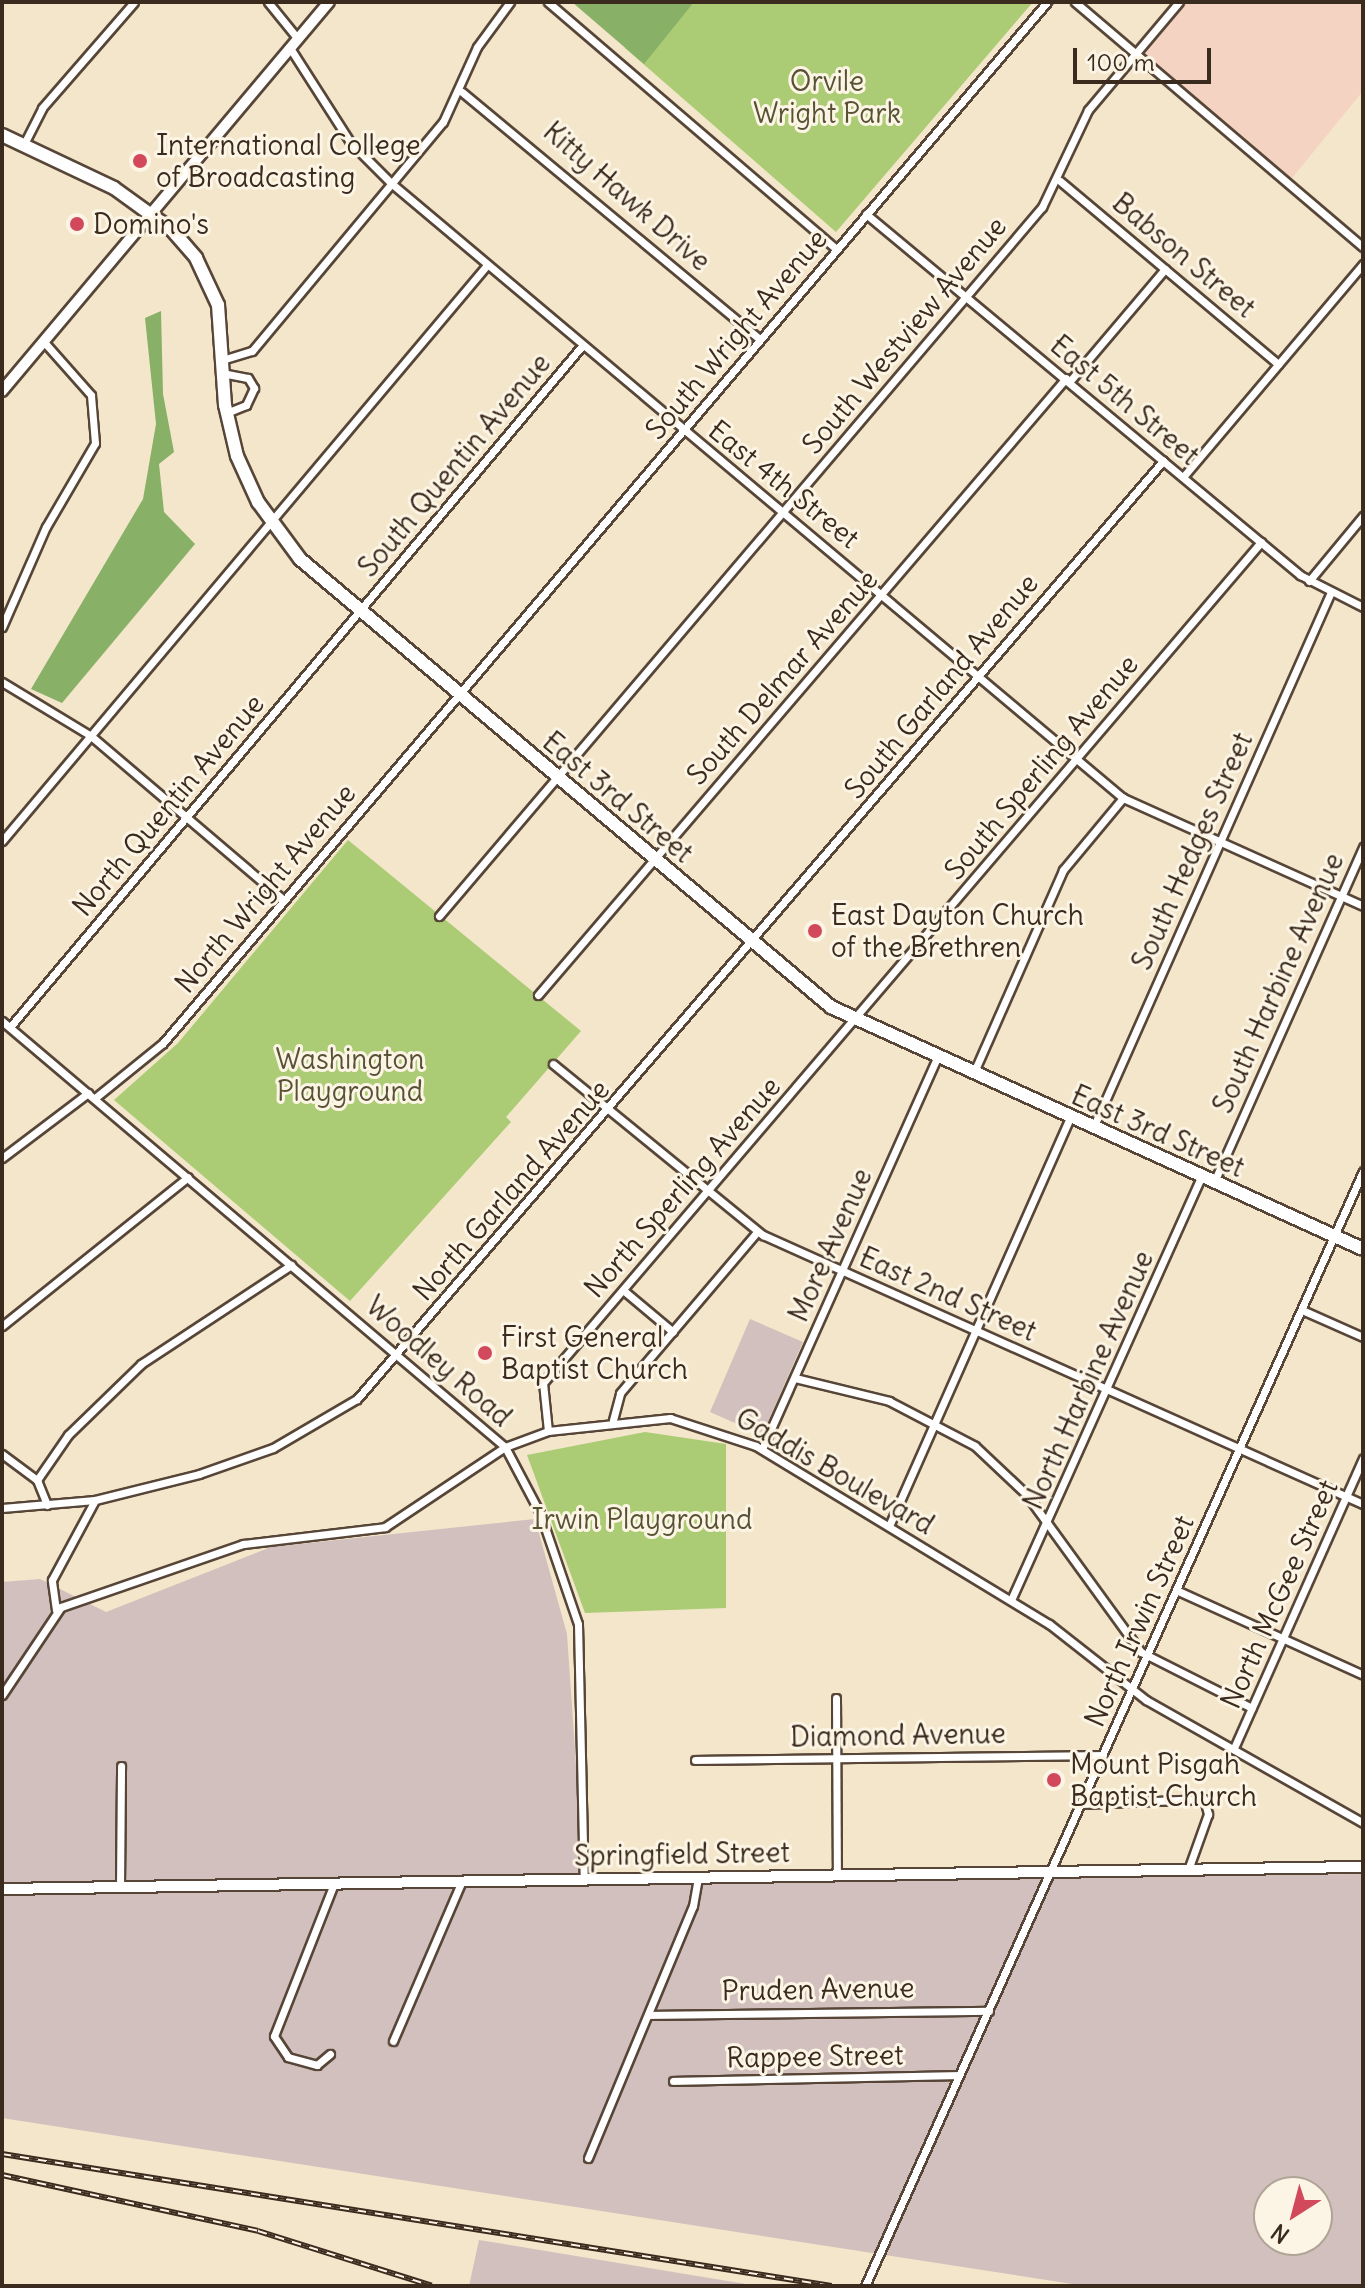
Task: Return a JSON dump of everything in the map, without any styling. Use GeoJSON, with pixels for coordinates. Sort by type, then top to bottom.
{"type":"FeatureCollection","features":[{"type":"Feature","properties":{"kind":"main road"},"geometry":{"type":"LineString","coordinates":[[2,391],[154,215],[329,2]]}},
{"type":"Feature","properties":{"kind":"main road","name":"East 3rd Street"},"geometry":{"type":"LineString","coordinates":[[2,135],[69,162],[154,215],[206,274],[218,305],[226,413],[242,468],[271,523],[360,611],[753,941],[853,1020],[1363,1249]]}},
{"type":"Feature","properties":{"kind":"main road","name":"Springfield Street"},"geometry":{"type":"LineString","coordinates":[[2,1889],[1363,1867]]}},
{"type":"Feature","properties":{"kind":"street"},"geometry":{"type":"LineString","coordinates":[[25,142],[42,108],[134,2]]}},
{"type":"Feature","properties":{"kind":"street"},"geometry":{"type":"LineString","coordinates":[[268,2],[298,39]]}},
{"type":"Feature","properties":{"kind":"street"},"geometry":{"type":"LineString","coordinates":[[222,367],[252,351],[391,183],[462,92],[477,47],[510,2]]}},
{"type":"Feature","properties":{"kind":"street"},"geometry":{"type":"LineString","coordinates":[[548,2],[836,249]]}},
{"type":"Feature","properties":{"kind":"street","name":"South Wright Avenue"},"geometry":{"type":"LineString","coordinates":[[459,695],[1047,2]]}},
{"type":"Feature","properties":{"kind":"street"},"geometry":{"type":"LineString","coordinates":[[1075,2],[1363,247]]}},
{"type":"Feature","properties":{"kind":"street"},"geometry":{"type":"LineString","coordinates":[[1136,54],[1179,2]]}},
{"type":"Feature","properties":{"kind":"street","name":"East 4th Street"},"geometry":{"type":"LineString","coordinates":[[290,48],[350,142],[391,183],[682,432],[784,512],[1123,798],[1363,906]]}},
{"type":"Feature","properties":{"kind":"street","name":"South Westview Avenue"},"geometry":{"type":"LineString","coordinates":[[439,916],[965,298],[1060,181],[1078,126],[1136,54]]}},
{"type":"Feature","properties":{"kind":"street","name":"Kitty Hawk Drive"},"geometry":{"type":"LineString","coordinates":[[462,92],[760,339]]}},
{"type":"Feature","properties":{"kind":"street","name":"Babson Street"},"geometry":{"type":"LineString","coordinates":[[1060,181],[1278,364]]}},
{"type":"Feature","properties":{"kind":"street","name":"East 5th Street"},"geometry":{"type":"LineString","coordinates":[[866,214],[1309,581],[1363,607]]}},
{"type":"Feature","properties":{"kind":"street"},"geometry":{"type":"LineString","coordinates":[[1183,477],[1363,264]]}},
{"type":"Feature","properties":{"kind":"street"},"geometry":{"type":"LineString","coordinates":[[2,841],[487,265]]}},
{"type":"Feature","properties":{"kind":"street","name":"South Delmar Avenue"},"geometry":{"type":"LineString","coordinates":[[538,995],[1165,269]]}},
{"type":"Feature","properties":{"kind":"street"},"geometry":{"type":"LineString","coordinates":[[2,627],[97,430],[84,382],[45,343]]}},
{"type":"Feature","properties":{"kind":"street","name":"South Quentin Avenue"},"geometry":{"type":"LineString","coordinates":[[360,611],[581,347]]}},
{"type":"Feature","properties":{"kind":"street"},"geometry":{"type":"LineString","coordinates":[[222,367],[248,378],[254,388],[246,405],[226,413]]}},
{"type":"Feature","properties":{"kind":"street","name":"South Garland Avenue"},"geometry":{"type":"LineString","coordinates":[[753,941],[1163,461]]}},
{"type":"Feature","properties":{"kind":"street"},"geometry":{"type":"LineString","coordinates":[[1309,581],[1363,516]]}},
{"type":"Feature","properties":{"kind":"street","name":"South Sperling Avenue"},"geometry":{"type":"LineString","coordinates":[[853,1020],[1261,542]]}},
{"type":"Feature","properties":{"kind":"street","name":"South Hedges Street"},"geometry":{"type":"LineString","coordinates":[[1093,1128],[1331,592]]}},
{"type":"Feature","properties":{"kind":"street","name":"North Quentin Avenue"},"geometry":{"type":"LineString","coordinates":[[10,1027],[360,611]]}},
{"type":"Feature","properties":{"kind":"street"},"geometry":{"type":"LineString","coordinates":[[2,682],[91,736],[284,900]]}},
{"type":"Feature","properties":{"kind":"street","name":"North Wright Avenue"},"geometry":{"type":"LineString","coordinates":[[2,1158],[163,1043],[459,695]]}},
{"type":"Feature","properties":{"kind":"street"},"geometry":{"type":"LineString","coordinates":[[973,1074],[1063,870],[1123,798]]}},
{"type":"Feature","properties":{"kind":"street","name":"South Harbine Avenue"},"geometry":{"type":"LineString","coordinates":[[1214,1182],[1363,847]]}},
{"type":"Feature","properties":{"kind":"street","name":"North Garland Avenue"},"geometry":{"type":"LineString","coordinates":[[2,1508],[95,1500],[293,1439],[357,1399],[753,941]]}},
{"type":"Feature","properties":{"kind":"street","name":"North Sperling Avenue"},"geometry":{"type":"LineString","coordinates":[[548,1431],[543,1383],[853,1020]]}},
{"type":"Feature","properties":{"kind":"street","name":"Woodley Road"},"geometry":{"type":"LineString","coordinates":[[2,1021],[399,1354],[505,1447],[540,1513],[578,1624],[584,1880]]}},
{"type":"Feature","properties":{"kind":"street","name":"More Avenue"},"geometry":{"type":"LineString","coordinates":[[762,1449],[937,1058]]}},
{"type":"Feature","properties":{"kind":"street","name":"East 2nd Street"},"geometry":{"type":"LineString","coordinates":[[553,1064],[757,1232],[1363,1504]]}},
{"type":"Feature","properties":{"kind":"street"},"geometry":{"type":"LineString","coordinates":[[889,1526],[1070,1118]]}},
{"type":"Feature","properties":{"kind":"street","name":"North Irwin Street"},"geometry":{"type":"LineString","coordinates":[[865,2286],[1363,1171]]}},
{"type":"Feature","properties":{"kind":"street"},"geometry":{"type":"LineString","coordinates":[[2,1326],[188,1177]]}},
{"type":"Feature","properties":{"kind":"street","name":"North Harbine Avenue"},"geometry":{"type":"LineString","coordinates":[[1011,1600],[1201,1177]]}},
{"type":"Feature","properties":{"kind":"street"},"geometry":{"type":"LineString","coordinates":[[613,1420],[620,1393],[757,1232]]}},
{"type":"Feature","properties":{"kind":"street"},"geometry":{"type":"LineString","coordinates":[[37,1480],[68,1435],[131,1373],[291,1265]]}},
{"type":"Feature","properties":{"kind":"street"},"geometry":{"type":"LineString","coordinates":[[623,1290],[673,1332]]}},
{"type":"Feature","properties":{"kind":"street"},"geometry":{"type":"LineString","coordinates":[[1302,1310],[1363,1337]]}},
{"type":"Feature","properties":{"kind":"street"},"geometry":{"type":"LineString","coordinates":[[795,1378],[862,1393],[935,1422],[994,1460],[1147,1655],[1252,1708]]}},
{"type":"Feature","properties":{"kind":"street","name":"Gaddis Boulevard"},"geometry":{"type":"LineString","coordinates":[[56,1610],[243,1544],[385,1527],[505,1447],[548,1431],[613,1420],[688,1420],[762,1449],[1011,1600],[1131,1691],[1363,1823]]}},
{"type":"Feature","properties":{"kind":"street"},"geometry":{"type":"LineString","coordinates":[[2,1454],[37,1480],[47,1505]]}},
{"type":"Feature","properties":{"kind":"street","name":"North McGee Street"},"geometry":{"type":"LineString","coordinates":[[1234,1748],[1280,1638],[1363,1458]]}},
{"type":"Feature","properties":{"kind":"street"},"geometry":{"type":"LineString","coordinates":[[2,1692],[56,1610],[52,1580],[95,1500]]}},
{"type":"Feature","properties":{"kind":"street"},"geometry":{"type":"LineString","coordinates":[[1176,1590],[1363,1675]]}},
{"type":"Feature","properties":{"kind":"street"},"geometry":{"type":"LineString","coordinates":[[836,1698],[837,1875]]}},
{"type":"Feature","properties":{"kind":"street","name":"Diamond Avenue"},"geometry":{"type":"LineString","coordinates":[[695,1760],[1103,1755]]}},
{"type":"Feature","properties":{"kind":"street"},"geometry":{"type":"LineString","coordinates":[[120,1887],[121,1766]]}},
{"type":"Feature","properties":{"kind":"street"},"geometry":{"type":"LineString","coordinates":[[1081,1804],[1204,1799],[1208,1814],[1188,1870]]}},
{"type":"Feature","properties":{"kind":"street"},"geometry":{"type":"LineString","coordinates":[[588,2158],[648,2015],[698,1878]]}},
{"type":"Feature","properties":{"kind":"street"},"geometry":{"type":"LineString","coordinates":[[393,2041],[462,1881]]}},
{"type":"Feature","properties":{"kind":"street"},"geometry":{"type":"LineString","coordinates":[[330,2054],[317,2065],[288,2057],[274,2036],[334,1884]]}},
{"type":"Feature","properties":{"kind":"street","name":"Pruden Avenue"},"geometry":{"type":"LineString","coordinates":[[648,2015],[989,2011]]}},
{"type":"Feature","properties":{"kind":"street","name":"Rappee Street"},"geometry":{"type":"LineString","coordinates":[[673,2081],[958,2075]]}},
{"type":"Feature","properties":{"kind":"shaded area"},"geometry":{"type":"Polygon","coordinates":[[[1180,2],[1363,2],[1363,91],[1288,183],[1136,54],[1180,2]]]}},
{"type":"Feature","properties":{"kind":"shaded area"},"geometry":{"type":"Polygon","coordinates":[[[750,1319],[803,1342],[762,1435],[710,1412],[750,1319]]]}},
{"type":"Feature","properties":{"kind":"shaded area"},"geometry":{"type":"Polygon","coordinates":[[[535,1519],[567,1634],[584,1880],[1363,1874],[1363,2286],[1085,2286],[2,2118],[2,1582],[40,1579],[106,1612],[271,1547],[535,1519]]]}},
{"type":"Feature","properties":{"kind":"shaded area"},"geometry":{"type":"Polygon","coordinates":[[[479,2240],[758,2286],[469,2286],[479,2240]]]}},
{"type":"Feature","properties":{"kind":"green space"},"geometry":{"type":"Polygon","coordinates":[[[572,2],[694,2],[644,64],[572,2]]]}},
{"type":"Feature","properties":{"kind":"green space","name":"Orvile Wright Park"},"geometry":{"type":"Polygon","coordinates":[[[664,2],[1033,2],[836,232],[625,48],[664,2]]]}},
{"type":"Feature","properties":{"kind":"green space"},"geometry":{"type":"Polygon","coordinates":[[[161,311],[163,394],[174,452],[159,464],[164,512],[195,544],[62,703],[31,689],[143,499],[156,424],[145,318],[161,311]]]}},
{"type":"Feature","properties":{"kind":"green space","name":"Washington Playground"},"geometry":{"type":"Polygon","coordinates":[[[348,840],[581,1031],[506,1117],[511,1122],[350,1301],[114,1100],[178,1043],[348,840]]]}},
{"type":"Feature","properties":{"kind":"green space","name":"Irwin Playground"},"geometry":{"type":"Polygon","coordinates":[[[645,1432],[726,1444],[726,1608],[585,1613],[527,1455],[645,1432]]]}},
{"type":"Feature","properties":{"kind":"railway"},"geometry":{"type":"LineString","coordinates":[[2,2154],[832,2286]]}},
{"type":"Feature","properties":{"kind":"railway"},"geometry":{"type":"LineString","coordinates":[[2,2175],[258,2231],[432,2286]]}},
{"type":"Feature","properties":{"kind":"place","name":"International College of Broadcasting"},"geometry":{"type":"Point","coordinates":[140,161]}},
{"type":"Feature","properties":{"kind":"place","name":"Domino's"},"geometry":{"type":"Point","coordinates":[77,224]}},
{"type":"Feature","properties":{"kind":"place","name":"East Dayton Church of the Brethren"},"geometry":{"type":"Point","coordinates":[815,931]}},
{"type":"Feature","properties":{"kind":"place","name":"First General Baptist Church"},"geometry":{"type":"Point","coordinates":[485,1353]}},
{"type":"Feature","properties":{"kind":"place","name":"Mount Pisgah Baptist Church"},"geometry":{"type":"Point","coordinates":[1054,1780]}}]}
